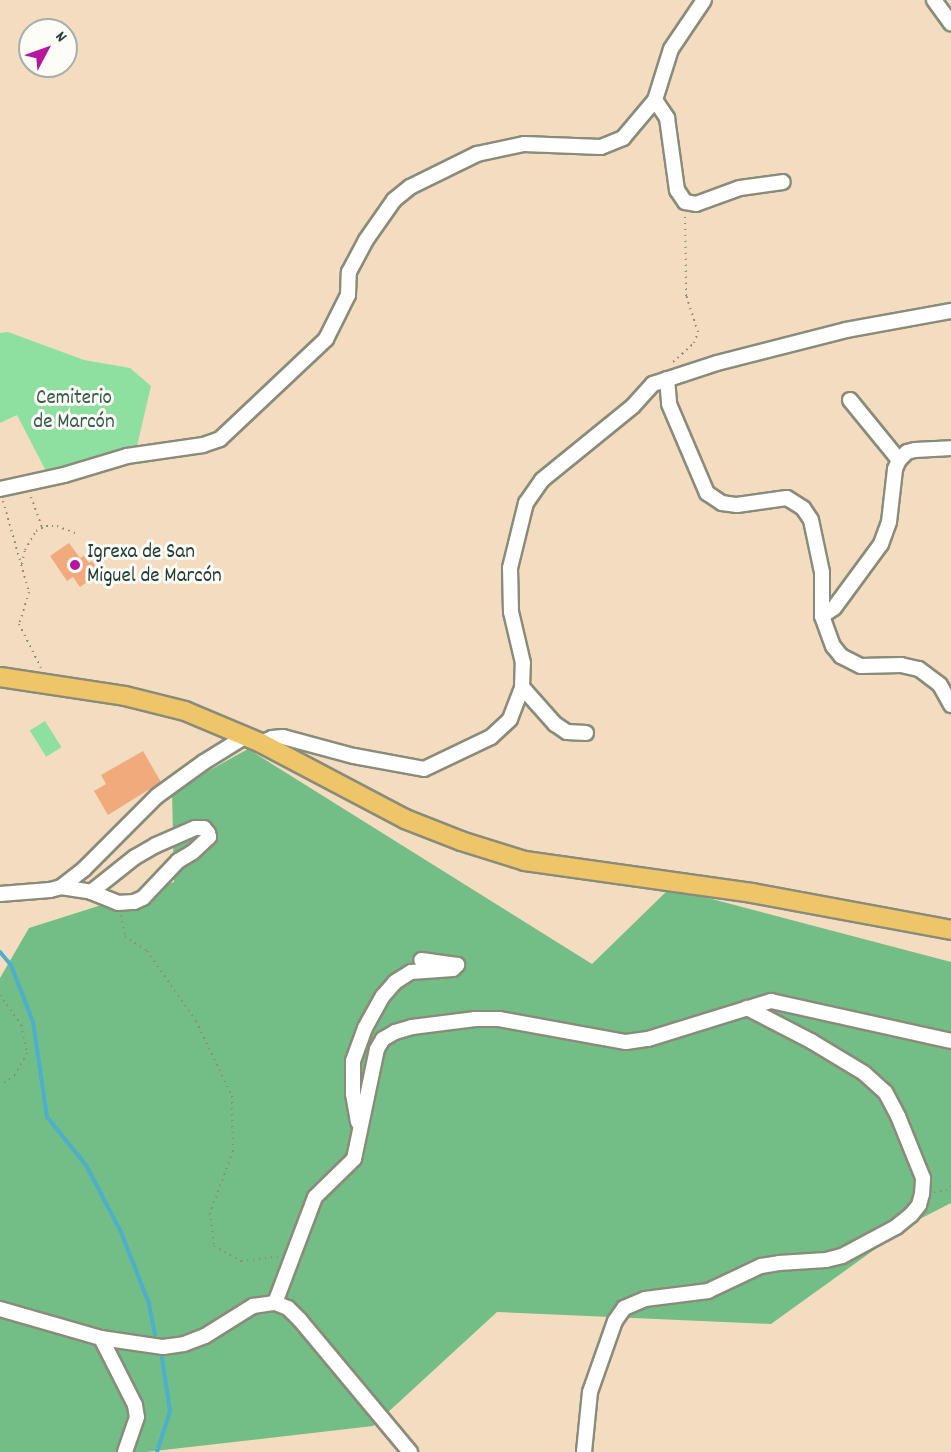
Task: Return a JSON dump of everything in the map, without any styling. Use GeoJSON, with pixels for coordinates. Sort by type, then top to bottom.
{"type":"FeatureCollection","features":[{"type":"Feature","properties":{"kind":"main road"},"geometry":{"type":"LineString","coordinates":[[0,677],[75,687],[185,711],[254,740],[405,819],[461,842],[525,861],[752,893],[951,930]]}},
{"type":"Feature","properties":{"kind":"street"},"geometry":{"type":"LineString","coordinates":[[1,493],[26,483],[128,456],[203,445],[220,439],[326,339],[348,295],[349,272],[366,240],[394,200],[410,187],[477,154],[524,144],[601,147],[614,143],[632,129],[655,99],[671,49],[704,0]]}},
{"type":"Feature","properties":{"kind":"street"},"geometry":{"type":"LineString","coordinates":[[934,0],[951,23]]}},
{"type":"Feature","properties":{"kind":"street"},"geometry":{"type":"LineString","coordinates":[[655,99],[667,118],[677,190],[685,202],[691,205],[740,188],[783,182]]}},
{"type":"Feature","properties":{"kind":"street"},"geometry":{"type":"LineString","coordinates":[[0,894],[61,887],[84,869],[157,796],[204,762],[254,740],[283,737],[354,756],[424,769],[465,752],[502,729],[510,719],[522,687],[523,663],[511,612],[510,568],[526,503],[542,480],[624,413],[653,384],[717,363],[846,330],[951,311]]}},
{"type":"Feature","properties":{"kind":"street"},"geometry":{"type":"LineString","coordinates":[[668,379],[669,404],[707,493],[722,503],[737,504],[787,498],[804,508],[818,541],[822,572],[822,616],[833,646],[841,656],[861,666],[901,664],[920,669],[940,685],[951,705]]}},
{"type":"Feature","properties":{"kind":"street"},"geometry":{"type":"LineString","coordinates":[[850,400],[892,455],[899,460]]}},
{"type":"Feature","properties":{"kind":"street"},"geometry":{"type":"LineString","coordinates":[[822,616],[834,608],[881,544],[889,522],[895,469],[899,460],[915,450],[951,448]]}},
{"type":"Feature","properties":{"kind":"street"},"geometry":{"type":"LineString","coordinates":[[522,687],[555,724],[567,732],[586,733]]}},
{"type":"Feature","properties":{"kind":"street"},"geometry":{"type":"LineString","coordinates":[[61,887],[91,892],[118,903],[143,898],[178,861],[209,837],[208,833],[204,828],[195,828],[156,845],[135,857],[91,892]]}},
{"type":"Feature","properties":{"kind":"street"},"geometry":{"type":"LineString","coordinates":[[359,1125],[355,1112],[353,1061],[365,1028],[383,996],[395,982],[411,972],[453,969],[457,965],[421,960]]}},
{"type":"Feature","properties":{"kind":"street"},"geometry":{"type":"LineString","coordinates":[[275,1303],[315,1197],[354,1159],[359,1125],[377,1049],[383,1039],[395,1032],[412,1027],[475,1019],[499,1019],[626,1042],[648,1039],[771,1001],[951,1041]]}},
{"type":"Feature","properties":{"kind":"street"},"geometry":{"type":"LineString","coordinates":[[584,1452],[590,1392],[615,1321],[624,1308],[645,1299],[708,1291],[761,1266],[842,1256],[896,1227],[919,1205],[923,1178],[898,1116],[885,1092],[864,1073],[811,1041],[747,1008]]}},
{"type":"Feature","properties":{"kind":"street"},"geometry":{"type":"LineString","coordinates":[[0,1309],[101,1338],[163,1347],[184,1344],[223,1326],[253,1306],[275,1303],[288,1308],[300,1320],[410,1452]]}},
{"type":"Feature","properties":{"kind":"street"},"geometry":{"type":"LineString","coordinates":[[101,1338],[135,1405],[137,1417],[125,1452]]}},
{"type":"Feature","properties":{"kind":"path"},"geometry":{"type":"LineString","coordinates":[[653,384],[694,343],[698,332],[686,296],[685,202]]}},
{"type":"Feature","properties":{"kind":"path"},"geometry":{"type":"LineString","coordinates":[[26,483],[42,528]]}},
{"type":"Feature","properties":{"kind":"path"},"geometry":{"type":"LineString","coordinates":[[1,493],[29,592],[19,624],[42,672]]}},
{"type":"Feature","properties":{"kind":"path"},"geometry":{"type":"LineString","coordinates":[[22,567],[29,540],[42,528],[57,526],[78,534]]}},
{"type":"Feature","properties":{"kind":"path"},"geometry":{"type":"LineString","coordinates":[[118,903],[125,936],[147,951],[196,1021],[232,1096],[233,1151],[210,1213],[214,1246],[241,1262],[294,1253]]}},
{"type":"Feature","properties":{"kind":"path"},"geometry":{"type":"LineString","coordinates":[[0,995],[21,1025],[27,1053],[15,1075],[0,1085]]}},
{"type":"Feature","properties":{"kind":"green space","name":"Cemiterio de Marcón"},"geometry":{"type":"Polygon","coordinates":[[[8,332],[84,360],[130,368],[151,386],[137,446],[47,473],[17,415],[0,423],[0,333],[8,332]]]}},
{"type":"Feature","properties":{"kind":"green space"},"geometry":{"type":"Polygon","coordinates":[[[45,721],[61,747],[46,757],[30,731],[45,721]]]}},
{"type":"Feature","properties":{"kind":"green space"},"geometry":{"type":"Polygon","coordinates":[[[248,749],[592,964],[670,888],[951,962],[951,1203],[910,1224],[771,1324],[497,1312],[373,1426],[146,1452],[0,1452],[0,978],[29,928],[174,882],[172,791],[248,749]]]}},
{"type":"Feature","properties":{"kind":"building","name":"Igrexa de San Miguel de Marcón"},"geometry":{"type":"Polygon","coordinates":[[[69,543],[80,558],[84,556],[89,563],[92,561],[100,573],[80,587],[73,577],[67,581],[50,556],[69,543]]]}},
{"type":"Feature","properties":{"kind":"building"},"geometry":{"type":"Polygon","coordinates":[[[143,751],[161,782],[108,815],[94,791],[106,784],[101,775],[143,751]]]}},
{"type":"Feature","properties":{"kind":"waterway"},"geometry":{"type":"LineString","coordinates":[[0,952],[11,965],[33,1022],[47,1117],[86,1165],[121,1232],[149,1304],[155,1334]]}},
{"type":"Feature","properties":{"kind":"waterway"},"geometry":{"type":"LineString","coordinates":[[157,1452],[170,1411],[162,1358]]}},
{"type":"Feature","properties":{"kind":"place","name":"Igrexa de San Miguel de Marcón"},"geometry":{"type":"Point","coordinates":[75,565]}}]}
